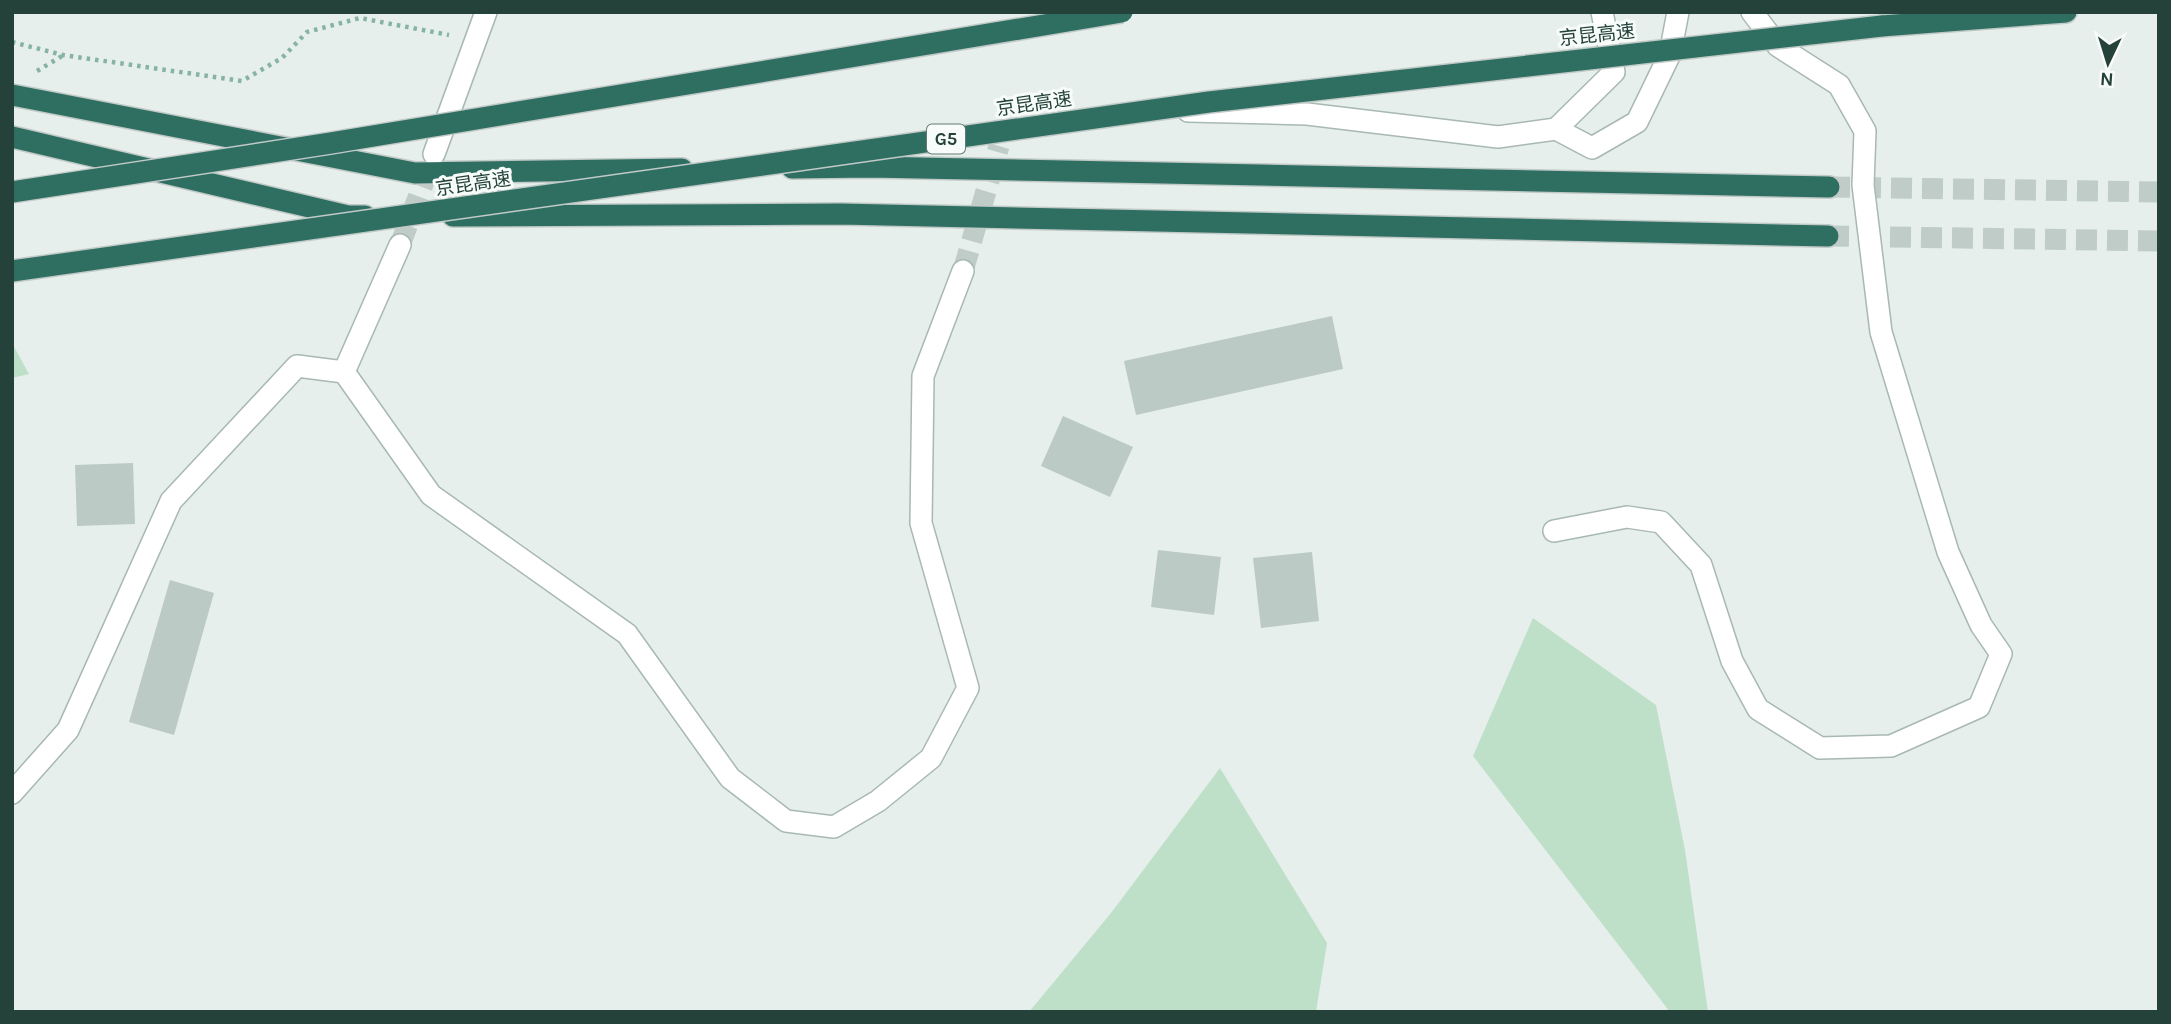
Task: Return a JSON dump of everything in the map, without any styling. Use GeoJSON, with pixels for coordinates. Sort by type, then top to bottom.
{"type":"FeatureCollection","features":[{"type":"Feature","properties":{"kind":"highway"},"geometry":{"type":"LineString","coordinates":[[12,192],[331,143],[1122,12]]}},
{"type":"Feature","properties":{"kind":"highway","name":"京昆高速"},"geometry":{"type":"LineString","coordinates":[[12,271],[1209,102],[1882,26],[2066,12]]}},
{"type":"Feature","properties":{"kind":"highway"},"geometry":{"type":"LineString","coordinates":[[12,95],[415,173],[871,167],[1829,187]]}},
{"type":"Feature","properties":{"kind":"highway"},"geometry":{"type":"LineString","coordinates":[[12,137],[348,216],[855,214],[1828,236]]}},
{"type":"Feature","properties":{"kind":"street"},"geometry":{"type":"LineString","coordinates":[[434,154],[486,12]]}},
{"type":"Feature","properties":{"kind":"street"},"geometry":{"type":"LineString","coordinates":[[1556,129],[1614,72],[1602,12]]}},
{"type":"Feature","properties":{"kind":"street"},"geometry":{"type":"LineString","coordinates":[[999,146],[1009,124],[1089,108],[1307,114],[1498,137],[1556,129],[1592,148],[1637,122],[1670,54],[1678,12]]}},
{"type":"Feature","properties":{"kind":"street"},"geometry":{"type":"LineString","coordinates":[[1554,531],[1627,517],[1661,522],[1701,565],[1732,661],[1758,709],[1820,748],[1891,746],[1979,707],[2001,654],[1981,625],[1948,552],[1881,332],[1863,185],[1865,131],[1839,85],[1778,46],[1752,12]]}},
{"type":"Feature","properties":{"kind":"street"},"geometry":{"type":"LineString","coordinates":[[344,372],[400,245]]}},
{"type":"Feature","properties":{"kind":"street"},"geometry":{"type":"LineString","coordinates":[[12,793],[68,730],[172,501],[297,366],[344,372],[431,495],[626,634],[730,778],[786,821],[834,827],[878,801],[931,758],[968,688],[921,523],[923,376],[963,271]]}},
{"type":"Feature","properties":{"kind":"path"},"geometry":{"type":"LineString","coordinates":[[12,42],[63,55],[242,81],[282,58],[307,32],[360,18],[476,41]]}},
{"type":"Feature","properties":{"kind":"green space"},"geometry":{"type":"Polygon","coordinates":[[[12,343],[29,374],[12,378],[12,343]]]}},
{"type":"Feature","properties":{"kind":"green space"},"geometry":{"type":"Polygon","coordinates":[[[1533,618],[1656,705],[1685,850],[1708,1012],[1670,1012],[1473,756],[1533,618]]]}},
{"type":"Feature","properties":{"kind":"green space"},"geometry":{"type":"Polygon","coordinates":[[[1220,768],[1327,943],[1316,1012],[1029,1012],[1111,913],[1220,768]]]}},
{"type":"Feature","properties":{"kind":"building"},"geometry":{"type":"Polygon","coordinates":[[[1332,316],[1343,369],[1136,415],[1124,361],[1332,316]]]}},
{"type":"Feature","properties":{"kind":"building"},"geometry":{"type":"Polygon","coordinates":[[[1063,416],[1133,447],[1110,497],[1041,466],[1063,416]]]}},
{"type":"Feature","properties":{"kind":"building"},"geometry":{"type":"Polygon","coordinates":[[[133,463],[135,524],[77,526],[75,465],[133,463]]]}},
{"type":"Feature","properties":{"kind":"building"},"geometry":{"type":"Polygon","coordinates":[[[1158,550],[1221,557],[1214,615],[1151,607],[1158,550]]]}},
{"type":"Feature","properties":{"kind":"building"},"geometry":{"type":"Polygon","coordinates":[[[1312,552],[1319,621],[1261,628],[1253,558],[1312,552]]]}},
{"type":"Feature","properties":{"kind":"building"},"geometry":{"type":"Polygon","coordinates":[[[170,580],[214,593],[174,735],[129,722],[170,580]]]}},
{"type":"Feature","properties":{"kind":"tunnel"},"geometry":{"type":"LineString","coordinates":[[963,271],[999,146]]}},
{"type":"Feature","properties":{"kind":"tunnel"},"geometry":{"type":"LineString","coordinates":[[400,245],[433,158]]}},
{"type":"Feature","properties":{"kind":"tunnel"},"geometry":{"type":"LineString","coordinates":[[1829,187],[2159,192]]}},
{"type":"Feature","properties":{"kind":"tunnel"},"geometry":{"type":"LineString","coordinates":[[1828,236],[2159,241]]}}]}
